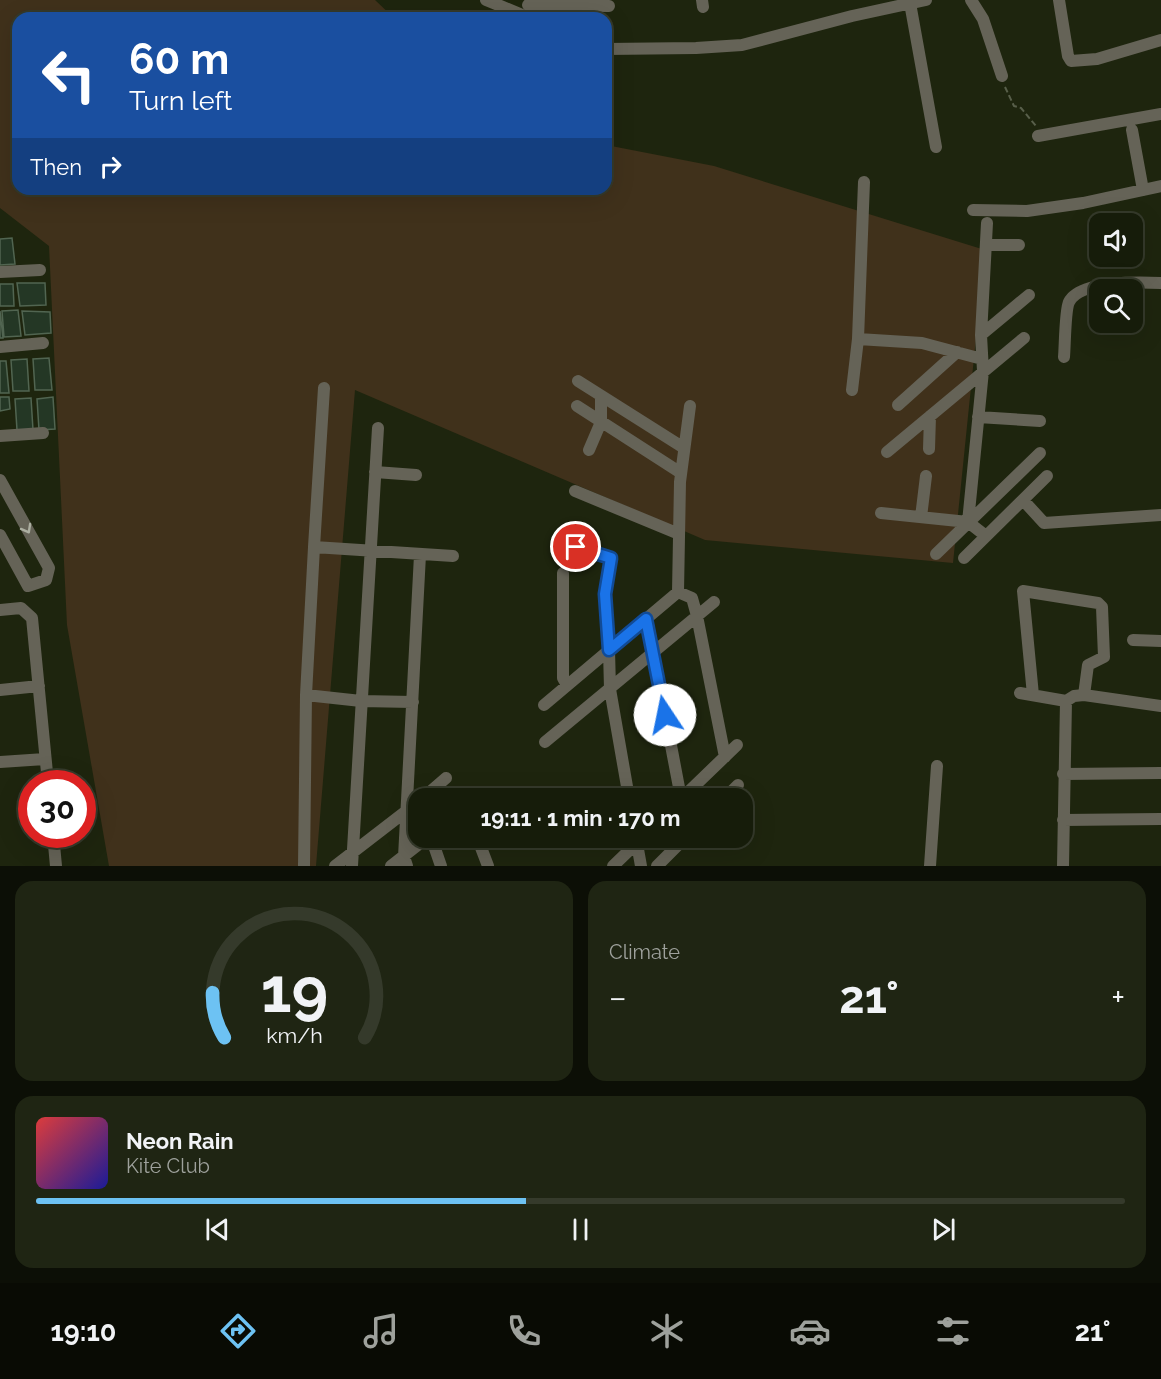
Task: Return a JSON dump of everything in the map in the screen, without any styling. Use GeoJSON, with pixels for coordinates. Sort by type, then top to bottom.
{"type":"FeatureCollection","features":[{"type":"Feature","properties":{"kind":"street"},"geometry":{"type":"LineString","coordinates":[[486,0],[525,9],[609,6]]}},
{"type":"Feature","properties":{"kind":"street"},"geometry":{"type":"LineString","coordinates":[[971,0],[983,19],[1002,76]]}},
{"type":"Feature","properties":{"kind":"street"},"geometry":{"type":"LineString","coordinates":[[1059,0],[1068,56],[1071,61],[1097,59],[1161,40]]}},
{"type":"Feature","properties":{"kind":"street"},"geometry":{"type":"LineString","coordinates":[[612,49],[742,45],[917,1],[936,147]]}},
{"type":"Feature","properties":{"kind":"street"},"geometry":{"type":"LineString","coordinates":[[1038,136],[1161,114]]}},
{"type":"Feature","properties":{"kind":"street"},"geometry":{"type":"LineString","coordinates":[[1132,130],[1143,190]]}},
{"type":"Feature","properties":{"kind":"street"},"geometry":{"type":"LineString","coordinates":[[852,390],[858,339],[864,182]]}},
{"type":"Feature","properties":{"kind":"street"},"geometry":{"type":"LineString","coordinates":[[973,210],[1027,211],[1083,203],[1161,186]]}},
{"type":"Feature","properties":{"kind":"street"},"geometry":{"type":"LineString","coordinates":[[968,522],[982,365],[981,335],[987,223]]}},
{"type":"Feature","properties":{"kind":"street"},"geometry":{"type":"LineString","coordinates":[[986,245],[1019,246]]}},
{"type":"Feature","properties":{"kind":"street"},"geometry":{"type":"LineString","coordinates":[[0,272],[40,270]]}},
{"type":"Feature","properties":{"kind":"street"},"geometry":{"type":"LineString","coordinates":[[1064,357],[1068,303],[1074,296],[1092,286],[1161,283]]}},
{"type":"Feature","properties":{"kind":"street"},"geometry":{"type":"LineString","coordinates":[[981,335],[1029,295]]}},
{"type":"Feature","properties":{"kind":"street"},"geometry":{"type":"LineString","coordinates":[[887,452],[930,416],[982,365],[1024,338]]}},
{"type":"Feature","properties":{"kind":"street"},"geometry":{"type":"LineString","coordinates":[[858,339],[922,343],[957,352],[982,365]]}},
{"type":"Feature","properties":{"kind":"street"},"geometry":{"type":"LineString","coordinates":[[0,347],[43,343]]}},
{"type":"Feature","properties":{"kind":"street"},"geometry":{"type":"LineString","coordinates":[[898,405],[957,352]]}},
{"type":"Feature","properties":{"kind":"street"},"geometry":{"type":"LineString","coordinates":[[578,381],[684,448]]}},
{"type":"Feature","properties":{"kind":"street"},"geometry":{"type":"LineString","coordinates":[[304,866],[306,695],[324,388]]}},
{"type":"Feature","properties":{"kind":"street"},"geometry":{"type":"LineString","coordinates":[[589,450],[601,422],[601,396]]}},
{"type":"Feature","properties":{"kind":"street"},"geometry":{"type":"LineString","coordinates":[[577,406],[681,473]]}},
{"type":"Feature","properties":{"kind":"street"},"geometry":{"type":"LineString","coordinates":[[544,705],[678,592],[681,473],[690,406]]}},
{"type":"Feature","properties":{"kind":"street"},"geometry":{"type":"LineString","coordinates":[[929,449],[930,416]]}},
{"type":"Feature","properties":{"kind":"street"},"geometry":{"type":"LineString","coordinates":[[978,417],[1040,421]]}},
{"type":"Feature","properties":{"kind":"street"},"geometry":{"type":"LineString","coordinates":[[633,442],[637,418]]}},
{"type":"Feature","properties":{"kind":"street"},"geometry":{"type":"LineString","coordinates":[[352,866],[378,428]]}},
{"type":"Feature","properties":{"kind":"street"},"geometry":{"type":"LineString","coordinates":[[0,435],[43,433]]}},
{"type":"Feature","properties":{"kind":"street"},"geometry":{"type":"LineString","coordinates":[[936,554],[1040,453]]}},
{"type":"Feature","properties":{"kind":"street"},"geometry":{"type":"LineString","coordinates":[[375,472],[416,475]]}},
{"type":"Feature","properties":{"kind":"street"},"geometry":{"type":"LineString","coordinates":[[921,517],[926,476]]}},
{"type":"Feature","properties":{"kind":"street"},"geometry":{"type":"LineString","coordinates":[[964,558],[1047,476]]}},
{"type":"Feature","properties":{"kind":"street"},"geometry":{"type":"LineString","coordinates":[[0,480],[48,568],[46,580],[28,586],[0,535]]}},
{"type":"Feature","properties":{"kind":"street"},"geometry":{"type":"LineString","coordinates":[[575,491],[679,534]]}},
{"type":"Feature","properties":{"kind":"street"},"geometry":{"type":"LineString","coordinates":[[1023,500],[1044,524],[1161,515]]}},
{"type":"Feature","properties":{"kind":"street"},"geometry":{"type":"LineString","coordinates":[[881,513],[968,522],[986,536]]}},
{"type":"Feature","properties":{"kind":"street"},"geometry":{"type":"LineString","coordinates":[[314,547],[453,556]]}},
{"type":"Feature","properties":{"kind":"street"},"geometry":{"type":"LineString","coordinates":[[576,547],[611,558],[605,594],[610,689],[627,788]]}},
{"type":"Feature","properties":{"kind":"street"},"geometry":{"type":"LineString","coordinates":[[405,861],[420,555]]}},
{"type":"Feature","properties":{"kind":"street"},"geometry":{"type":"LineString","coordinates":[[562,573],[563,678],[567,685]]}},
{"type":"Feature","properties":{"kind":"street"},"geometry":{"type":"LineString","coordinates":[[1033,695],[1023,591],[1098,603],[1102,607],[1104,657],[1088,665],[1084,695]]}},
{"type":"Feature","properties":{"kind":"street"},"geometry":{"type":"LineString","coordinates":[[678,592],[692,598],[725,757]]}},
{"type":"Feature","properties":{"kind":"street"},"geometry":{"type":"LineString","coordinates":[[545,742],[714,602]]}},
{"type":"Feature","properties":{"kind":"street"},"geometry":{"type":"LineString","coordinates":[[0,610],[21,608],[32,618],[46,770]]}},
{"type":"Feature","properties":{"kind":"street"},"geometry":{"type":"LineString","coordinates":[[646,619],[680,788]]}},
{"type":"Feature","properties":{"kind":"street"},"geometry":{"type":"LineString","coordinates":[[1133,640],[1161,641]]}},
{"type":"Feature","properties":{"kind":"street"},"geometry":{"type":"LineString","coordinates":[[0,690],[39,686]]}},
{"type":"Feature","properties":{"kind":"street"},"geometry":{"type":"LineString","coordinates":[[1020,693],[1066,701],[1074,696],[1084,695],[1161,706]]}},
{"type":"Feature","properties":{"kind":"street"},"geometry":{"type":"LineString","coordinates":[[306,695],[361,701],[413,702]]}},
{"type":"Feature","properties":{"kind":"street"},"geometry":{"type":"LineString","coordinates":[[1063,866],[1066,701]]}},
{"type":"Feature","properties":{"kind":"street"},"geometry":{"type":"LineString","coordinates":[[692,788],[737,745]]}},
{"type":"Feature","properties":{"kind":"street"},"geometry":{"type":"LineString","coordinates":[[0,762],[45,759]]}},
{"type":"Feature","properties":{"kind":"street"},"geometry":{"type":"LineString","coordinates":[[930,866],[937,766]]}},
{"type":"Feature","properties":{"kind":"street"},"geometry":{"type":"LineString","coordinates":[[1063,774],[1161,773]]}},
{"type":"Feature","properties":{"kind":"street"},"geometry":{"type":"LineString","coordinates":[[434,788],[446,778]]}},
{"type":"Feature","properties":{"kind":"street"},"geometry":{"type":"LineString","coordinates":[[735,788],[738,785]]}},
{"type":"Feature","properties":{"kind":"street"},"geometry":{"type":"LineString","coordinates":[[335,866],[352,851],[407,812]]}},
{"type":"Feature","properties":{"kind":"street"},"geometry":{"type":"LineString","coordinates":[[1063,820],[1161,819]]}},
{"type":"Feature","properties":{"kind":"street"},"geometry":{"type":"LineString","coordinates":[[55,848],[57,866]]}},
{"type":"Feature","properties":{"kind":"street"},"geometry":{"type":"LineString","coordinates":[[391,866],[405,861],[419,848]]}},
{"type":"Feature","properties":{"kind":"street"},"geometry":{"type":"LineString","coordinates":[[434,848],[441,866]]}},
{"type":"Feature","properties":{"kind":"street"},"geometry":{"type":"LineString","coordinates":[[481,848],[488,866]]}},
{"type":"Feature","properties":{"kind":"street"},"geometry":{"type":"LineString","coordinates":[[613,866],[630,848]]}},
{"type":"Feature","properties":{"kind":"street"},"geometry":{"type":"LineString","coordinates":[[640,848],[641,866]]}},
{"type":"Feature","properties":{"kind":"street"},"geometry":{"type":"LineString","coordinates":[[657,866],[675,848]]}},
{"type":"Feature","properties":{"kind":"path"},"geometry":{"type":"LineString","coordinates":[[1002,76],[1009,98],[1014,106],[1021,108],[1028,115],[1036,126],[1038,136]]}},
{"type":"Feature","properties":{"kind":"shaded area"},"geometry":{"type":"Polygon","coordinates":[[[0,0],[375,0],[388,12],[12,12],[12,195],[612,195],[612,146],[714,166],[985,250],[953,563],[705,540],[355,390],[316,866],[109,866],[96,791],[96,770],[92,770],[67,625],[49,246],[0,208],[0,0]]]}},
{"type":"Feature","properties":{"kind":"building"},"geometry":{"type":"Polygon","coordinates":[[[12,238],[15,264],[0,265],[0,239],[12,238]]]}},
{"type":"Feature","properties":{"kind":"building"},"geometry":{"type":"Polygon","coordinates":[[[17,283],[45,283],[46,305],[20,306],[17,283]]]}},
{"type":"Feature","properties":{"kind":"building"},"geometry":{"type":"Polygon","coordinates":[[[0,284],[13,284],[14,306],[0,306],[0,284]]]}},
{"type":"Feature","properties":{"kind":"building"},"geometry":{"type":"Polygon","coordinates":[[[18,310],[21,336],[4,337],[2,311],[18,310]]]}},
{"type":"Feature","properties":{"kind":"building"},"geometry":{"type":"Polygon","coordinates":[[[0,311],[3,338],[0,338],[0,311]]]}},
{"type":"Feature","properties":{"kind":"building"},"geometry":{"type":"Polygon","coordinates":[[[22,311],[50,312],[51,333],[25,335],[22,311]]]}},
{"type":"Feature","properties":{"kind":"building"},"geometry":{"type":"Polygon","coordinates":[[[49,358],[52,390],[35,390],[33,359],[49,358]]]}},
{"type":"Feature","properties":{"kind":"building"},"geometry":{"type":"Polygon","coordinates":[[[27,359],[29,391],[13,391],[11,360],[27,359]]]}},
{"type":"Feature","properties":{"kind":"building"},"geometry":{"type":"Polygon","coordinates":[[[0,361],[6,361],[9,393],[0,393],[0,361]]]}},
{"type":"Feature","properties":{"kind":"building"},"geometry":{"type":"Polygon","coordinates":[[[0,397],[9,397],[10,409],[0,411],[0,397]]]}},
{"type":"Feature","properties":{"kind":"building"},"geometry":{"type":"Polygon","coordinates":[[[53,397],[55,429],[39,430],[37,399],[53,397]]]}},
{"type":"Feature","properties":{"kind":"building"},"geometry":{"type":"Polygon","coordinates":[[[31,398],[33,430],[17,430],[15,399],[31,398]]]}},
{"type":"Feature","properties":{"kind":"route"},"geometry":{"type":"LineString","coordinates":[[576,547],[611,558],[605,594],[609,650],[646,619],[665,715]]}}]}
